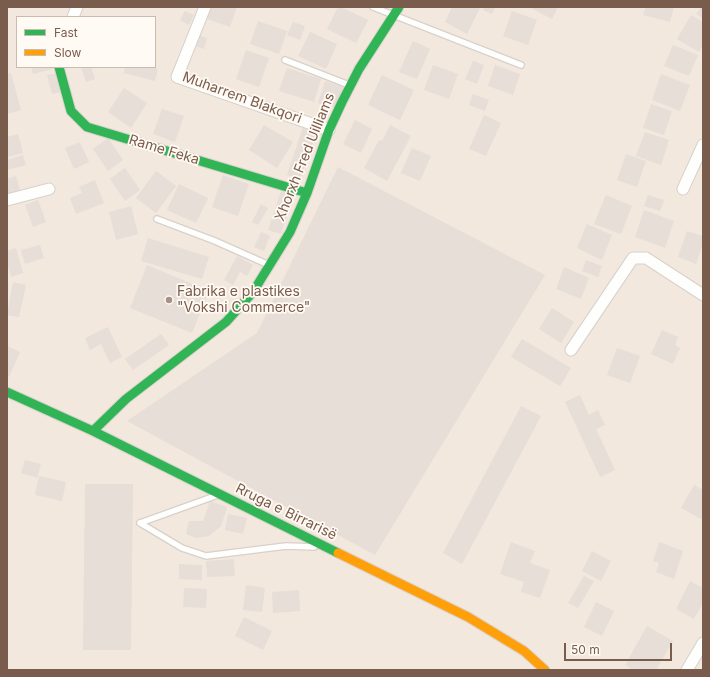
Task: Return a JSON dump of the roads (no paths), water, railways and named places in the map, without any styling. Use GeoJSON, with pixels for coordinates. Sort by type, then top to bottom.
{"type":"FeatureCollection","features":[{"type":"Feature","properties":{"kind":"street","name":"Muharrem Blakqori"},"geometry":{"type":"LineString","coordinates":[[205,7],[176,77],[329,130]]}},
{"type":"Feature","properties":{"kind":"street","name":"Xhorxh Fred Uilliams"},"geometry":{"type":"LineString","coordinates":[[93,432],[126,399],[226,322],[252,292],[290,232],[307,193],[329,130],[350,85],[396,11]]}},
{"type":"Feature","properties":{"kind":"street","name":"Rame Feka"},"geometry":{"type":"LineString","coordinates":[[59,68],[71,111],[87,127],[307,193]]}},
{"type":"Feature","properties":{"kind":"street"},"geometry":{"type":"LineString","coordinates":[[682,188],[703,145]]}},
{"type":"Feature","properties":{"kind":"street"},"geometry":{"type":"LineString","coordinates":[[7,200],[49,189]]}},
{"type":"Feature","properties":{"kind":"street"},"geometry":{"type":"LineString","coordinates":[[571,350],[633,258],[646,258],[703,295]]}},
{"type":"Feature","properties":{"kind":"street","name":"Rruga e Birrarisë"},"geometry":{"type":"LineString","coordinates":[[7,392],[220,494],[474,620],[524,651],[545,670]]}},
{"type":"Feature","properties":{"kind":"street"},"geometry":{"type":"LineString","coordinates":[[687,670],[703,643]]}},
{"type":"Feature","properties":{"kind":"lane"},"geometry":{"type":"LineString","coordinates":[[374,7],[396,11],[521,65]]}},
{"type":"Feature","properties":{"kind":"lane"},"geometry":{"type":"LineString","coordinates":[[286,60],[350,85]]}},
{"type":"Feature","properties":{"kind":"lane"},"geometry":{"type":"LineString","coordinates":[[157,219],[215,241],[269,265]]}},
{"type":"Feature","properties":{"kind":"lane"},"geometry":{"type":"LineString","coordinates":[[220,494],[140,523],[182,548],[206,556],[286,546],[326,547]]}},
{"type":"Feature","properties":{"kind":"place","name":"Fabrika e plastikes \"Vokshi Commerce\""},"geometry":{"type":"Point","coordinates":[169,300]}}]}
